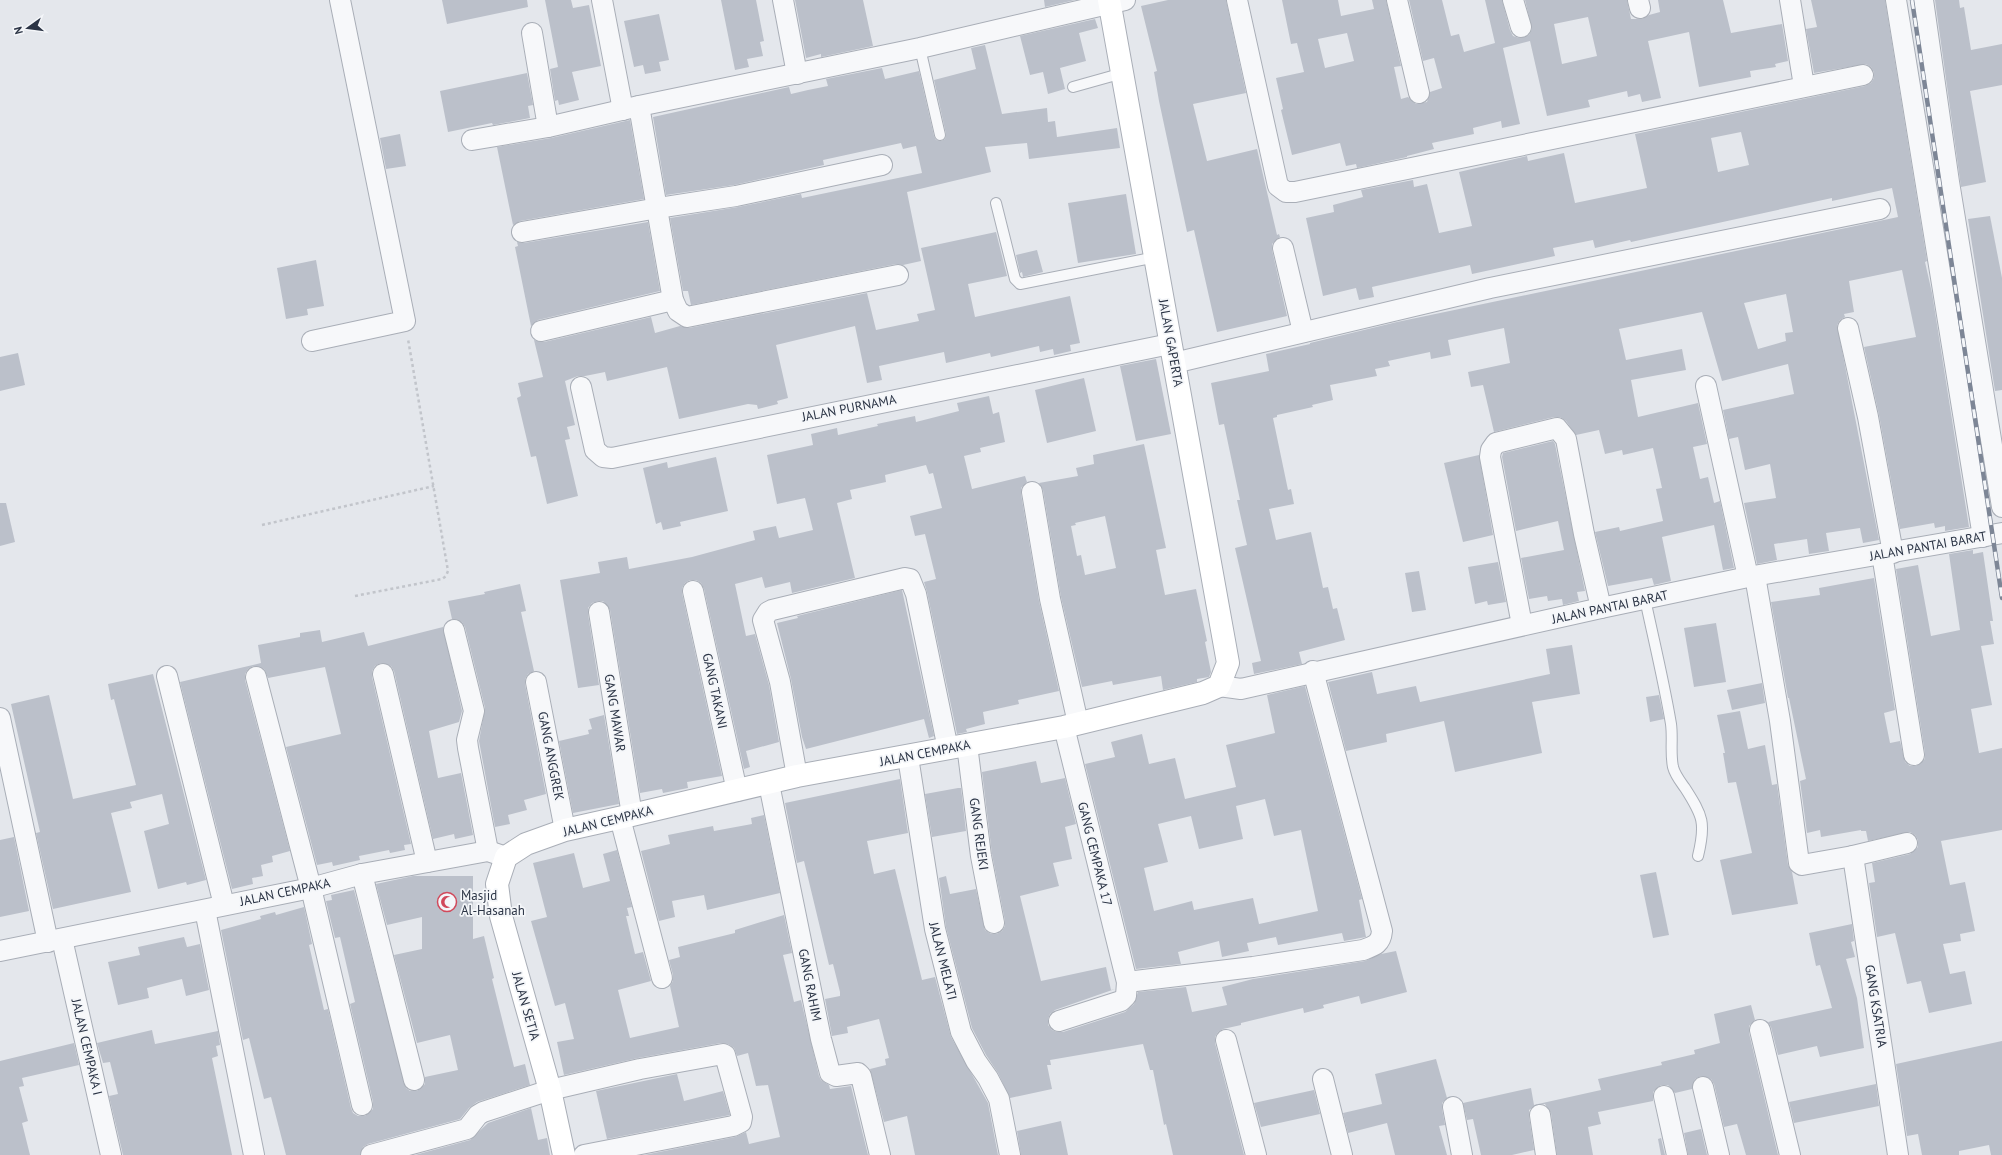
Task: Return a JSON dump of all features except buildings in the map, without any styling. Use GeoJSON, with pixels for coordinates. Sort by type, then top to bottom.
{"type":"FeatureCollection","features":[{"type":"Feature","properties":{"kind":"street"},"geometry":{"type":"LineString","coordinates":[[312,341],[405,321],[340,0]]}},
{"type":"Feature","properties":{"kind":"street"},"geometry":{"type":"LineString","coordinates":[[602,0],[658,208],[673,300],[678,311],[687,317],[898,275]]}},
{"type":"Feature","properties":{"kind":"street"},"geometry":{"type":"LineString","coordinates":[[783,0],[797,74]]}},
{"type":"Feature","properties":{"kind":"street"},"geometry":{"type":"LineString","coordinates":[[1237,0],[1278,186],[1286,192],[1295,192],[1863,75]]}},
{"type":"Feature","properties":{"kind":"street"},"geometry":{"type":"LineString","coordinates":[[1397,0],[1419,93]]}},
{"type":"Feature","properties":{"kind":"street"},"geometry":{"type":"LineString","coordinates":[[1513,0],[1521,27]]}},
{"type":"Feature","properties":{"kind":"street"},"geometry":{"type":"LineString","coordinates":[[1790,0],[1804,86]]}},
{"type":"Feature","properties":{"kind":"street"},"geometry":{"type":"LineString","coordinates":[[1896,0],[1993,535]]}},
{"type":"Feature","properties":{"kind":"street"},"geometry":{"type":"LineString","coordinates":[[1923,0],[1950,190],[2002,507]]}},
{"type":"Feature","properties":{"kind":"street"},"geometry":{"type":"LineString","coordinates":[[472,140],[548,127],[631,108],[920,48],[1114,1]]}},
{"type":"Feature","properties":{"kind":"street","name":"JALAN GAPERTA"},"geometry":{"type":"LineString","coordinates":[[1114,1],[1123,74],[1228,663],[1219,686]]}},
{"type":"Feature","properties":{"kind":"street"},"geometry":{"type":"LineString","coordinates":[[532,33],[548,127]]}},
{"type":"Feature","properties":{"kind":"street"},"geometry":{"type":"LineString","coordinates":[[522,232],[736,196],[882,165]]}},
{"type":"Feature","properties":{"kind":"street"},"geometry":{"type":"LineString","coordinates":[[1172,353],[1303,332],[1490,288],[1880,209]]}},
{"type":"Feature","properties":{"kind":"street"},"geometry":{"type":"LineString","coordinates":[[1283,248],[1303,332]]}},
{"type":"Feature","properties":{"kind":"street"},"geometry":{"type":"LineString","coordinates":[[541,331],[673,300]]}},
{"type":"Feature","properties":{"kind":"street"},"geometry":{"type":"LineString","coordinates":[[1848,328],[1868,417],[1914,755]]}},
{"type":"Feature","properties":{"kind":"street","name":"JALAN PURNAMA"},"geometry":{"type":"LineString","coordinates":[[581,387],[595,450],[603,456],[612,458],[1172,353]]}},
{"type":"Feature","properties":{"kind":"street"},"geometry":{"type":"LineString","coordinates":[[1706,386],[1751,577],[1780,721],[1797,860],[1802,865],[1853,856],[1907,843]]}},
{"type":"Feature","properties":{"kind":"street"},"geometry":{"type":"LineString","coordinates":[[1522,626],[1490,457],[1491,450],[1496,443],[1557,428],[1566,439],[1584,534],[1601,608]]}},
{"type":"Feature","properties":{"kind":"street","name":"GANG CEMPAKA 17"},"geometry":{"type":"LineString","coordinates":[[1032,492],[1071,725],[1127,982]]}},
{"type":"Feature","properties":{"kind":"street","name":"JALAN PANTAI BARAT"},"geometry":{"type":"LineString","coordinates":[[1219,686],[1241,689],[1313,671],[1751,577],[1993,535]]}},
{"type":"Feature","properties":{"kind":"street","name":"GANG REJEKI"},"geometry":{"type":"LineString","coordinates":[[797,776],[780,682],[763,620],[765,615],[772,610],[905,578],[910,579],[913,582],[957,747],[994,923]]}},
{"type":"Feature","properties":{"kind":"street","name":"GANG TAKANI"},"geometry":{"type":"LineString","coordinates":[[693,591],[737,790]]}},
{"type":"Feature","properties":{"kind":"street","name":"GANG MAWAR"},"geometry":{"type":"LineString","coordinates":[[599,612],[626,816],[662,978]]}},
{"type":"Feature","properties":{"kind":"street"},"geometry":{"type":"LineString","coordinates":[[454,630],[474,711],[467,740],[468,748],[497,854]]}},
{"type":"Feature","properties":{"kind":"street"},"geometry":{"type":"LineString","coordinates":[[1059,1021],[1122,1001],[1126,996],[1127,982],[1253,967],[1363,950],[1376,946],[1382,938],[1382,930],[1313,671]]}},
{"type":"Feature","properties":{"kind":"street"},"geometry":{"type":"LineString","coordinates":[[383,674],[427,862]]}},
{"type":"Feature","properties":{"kind":"street"},"geometry":{"type":"LineString","coordinates":[[167,676],[215,907],[254,1155]]}},
{"type":"Feature","properties":{"kind":"street"},"geometry":{"type":"LineString","coordinates":[[256,677],[311,888],[362,1105]]}},
{"type":"Feature","properties":{"kind":"street","name":"GANG ANGGREK"},"geometry":{"type":"LineString","coordinates":[[536,682],[565,830]]}},
{"type":"Feature","properties":{"kind":"street","name":"JALAN CEMPAKA"},"geometry":{"type":"LineString","coordinates":[[0,951],[311,888],[362,874],[427,862],[497,854],[565,830],[769,784],[797,776],[908,757],[1071,725],[1204,693],[1219,686]]}},
{"type":"Feature","properties":{"kind":"street","name":"JALAN CEMPAKA I"},"geometry":{"type":"LineString","coordinates":[[0,718],[55,941],[111,1155]]}},
{"type":"Feature","properties":{"kind":"street","name":"JALAN MELATI"},"geometry":{"type":"LineString","coordinates":[[908,757],[935,929],[953,1002],[961,1032],[976,1061],[988,1078],[999,1099],[1010,1155]]}},
{"type":"Feature","properties":{"kind":"street","name":"GANG RAHIM"},"geometry":{"type":"LineString","coordinates":[[769,784],[821,1039],[830,1073],[836,1076],[858,1073],[861,1076],[880,1155]]}},
{"type":"Feature","properties":{"kind":"street","name":"JALAN SETIA"},"geometry":{"type":"LineString","coordinates":[[497,854],[497,884],[501,916],[550,1090],[564,1155]]}},
{"type":"Feature","properties":{"kind":"street","name":"GANG KSATRIA"},"geometry":{"type":"LineString","coordinates":[[1853,856],[1898,1155]]}},
{"type":"Feature","properties":{"kind":"street"},"geometry":{"type":"LineString","coordinates":[[362,874],[414,1080]]}},
{"type":"Feature","properties":{"kind":"street"},"geometry":{"type":"LineString","coordinates":[[1760,1030],[1790,1155]]}},
{"type":"Feature","properties":{"kind":"street"},"geometry":{"type":"LineString","coordinates":[[1226,1040],[1256,1155]]}},
{"type":"Feature","properties":{"kind":"street"},"geometry":{"type":"LineString","coordinates":[[371,1155],[467,1130],[482,1112],[550,1090],[640,1069],[723,1054],[725,1055],[742,1117],[741,1122],[733,1126],[584,1155]]}},
{"type":"Feature","properties":{"kind":"street"},"geometry":{"type":"LineString","coordinates":[[1323,1079],[1342,1155]]}},
{"type":"Feature","properties":{"kind":"street"},"geometry":{"type":"LineString","coordinates":[[1703,1087],[1719,1155]]}},
{"type":"Feature","properties":{"kind":"street"},"geometry":{"type":"LineString","coordinates":[[1664,1096],[1677,1155]]}},
{"type":"Feature","properties":{"kind":"street"},"geometry":{"type":"LineString","coordinates":[[1453,1107],[1462,1155]]}},
{"type":"Feature","properties":{"kind":"street"},"geometry":{"type":"LineString","coordinates":[[1540,1115],[1546,1155]]}},
{"type":"Feature","properties":{"kind":"lane"},"geometry":{"type":"LineString","coordinates":[[920,48],[940,135]]}},
{"type":"Feature","properties":{"kind":"lane"},"geometry":{"type":"LineString","coordinates":[[1073,87],[1123,74]]}},
{"type":"Feature","properties":{"kind":"lane"},"geometry":{"type":"LineString","coordinates":[[996,203],[1014,279],[1020,284],[1156,257]]}},
{"type":"Feature","properties":{"kind":"lane"},"geometry":{"type":"LineString","coordinates":[[1645,599],[1670,714],[1673,734],[1671,752],[1674,768],[1695,803],[1703,824],[1703,834],[1698,856]]}},
{"type":"Feature","properties":{"kind":"path"},"geometry":{"type":"LineString","coordinates":[[355,596],[442,579],[446,576],[448,571],[405,321]]}},
{"type":"Feature","properties":{"kind":"path"},"geometry":{"type":"LineString","coordinates":[[262,525],[434,486]]}},
{"type":"Feature","properties":{"kind":"railway"},"geometry":{"type":"LineString","coordinates":[[1912,0],[2002,598]]}},
{"type":"Feature","properties":{"kind":"place","name":"Masjid Al-Hasanah"},"geometry":{"type":"Point","coordinates":[447,902]}}]}
